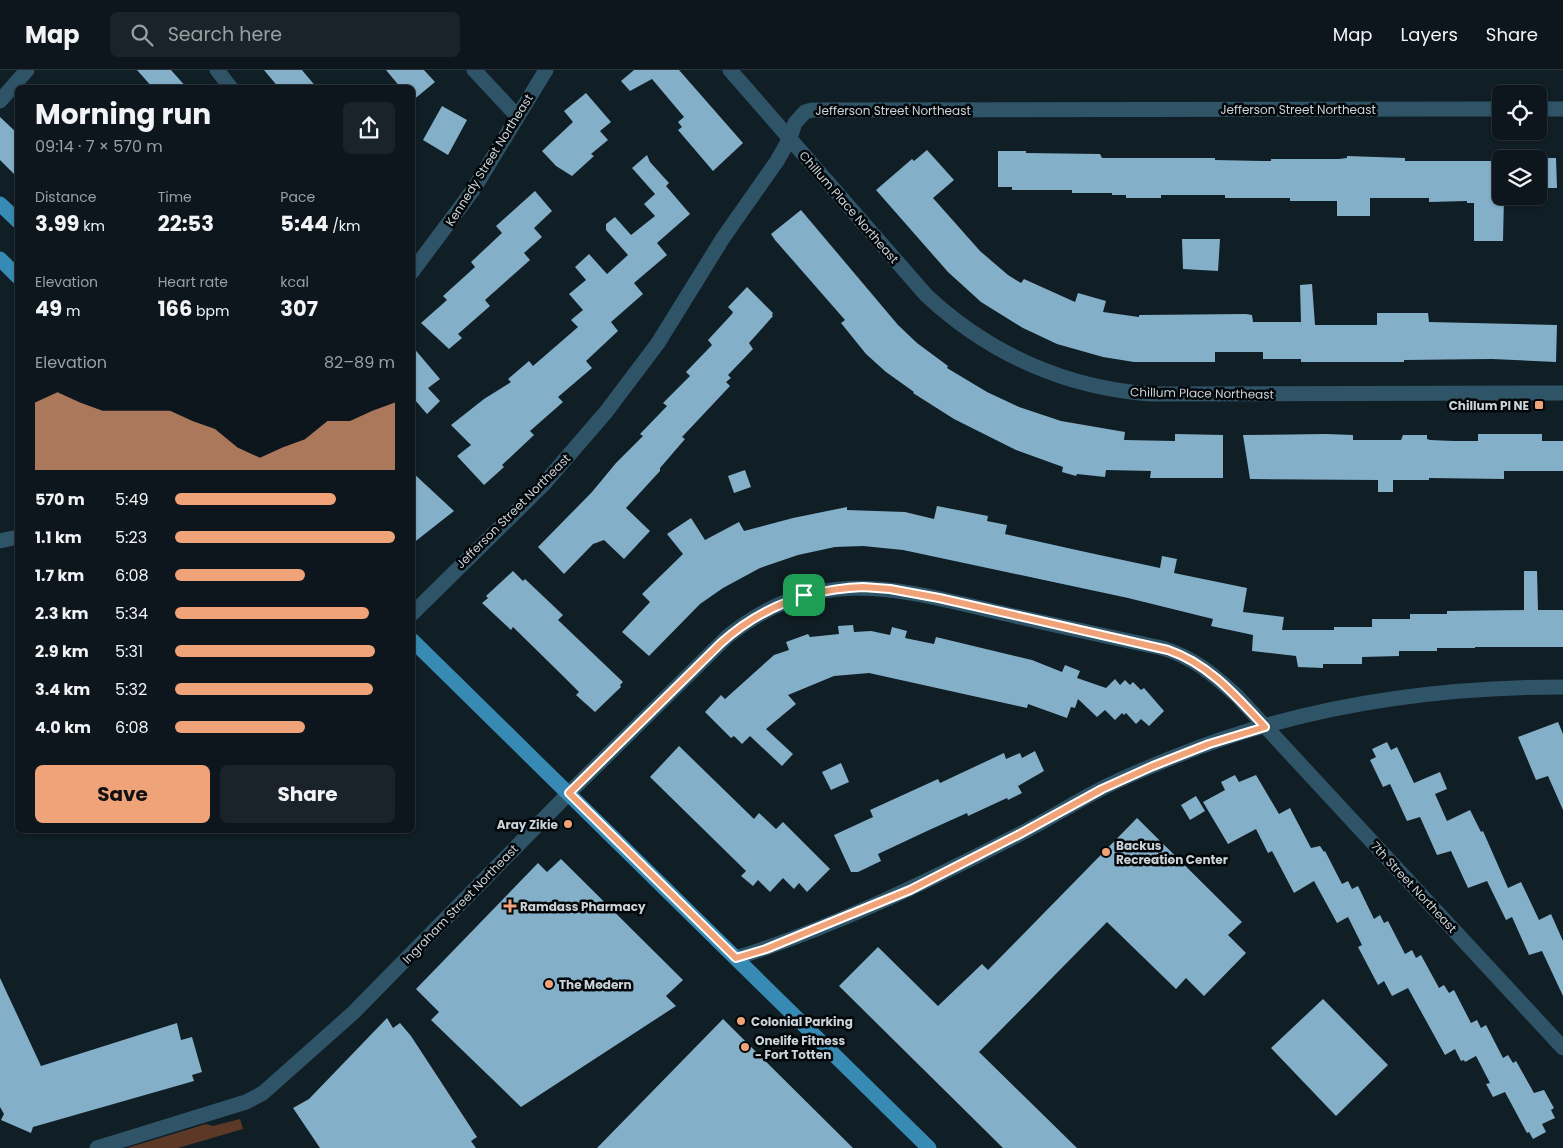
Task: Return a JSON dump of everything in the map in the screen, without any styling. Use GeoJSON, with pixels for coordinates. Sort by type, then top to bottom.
{"type":"FeatureCollection","features":[{"type":"Feature","properties":{"kind":"main road"},"geometry":{"type":"LineString","coordinates":[[0,204],[15,218]]}},
{"type":"Feature","properties":{"kind":"main road"},"geometry":{"type":"LineString","coordinates":[[0,259],[15,273]]}},
{"type":"Feature","properties":{"kind":"main road"},"geometry":{"type":"LineString","coordinates":[[415,643],[929,1148]]}},
{"type":"Feature","properties":{"kind":"street"},"geometry":{"type":"LineString","coordinates":[[0,101],[27,70]]}},
{"type":"Feature","properties":{"kind":"street"},"geometry":{"type":"LineString","coordinates":[[217,70],[229,85]]}},
{"type":"Feature","properties":{"kind":"street"},"geometry":{"type":"LineString","coordinates":[[474,70],[517,116]]}},
{"type":"Feature","properties":{"kind":"street","name":"Kennedy Street Northeast"},"geometry":{"type":"LineString","coordinates":[[415,268],[473,190],[546,70]]}},
{"type":"Feature","properties":{"kind":"street","name":"Chillum Place Northeast"},"geometry":{"type":"LineString","coordinates":[[730,70],[912,280],[941,310],[982,341],[1048,372],[1077,382],[1130,392],[1152,394],[1563,393]]}},
{"type":"Feature","properties":{"kind":"street","name":"Jefferson Street Northeast"},"geometry":{"type":"LineString","coordinates":[[415,611],[543,485],[612,405],[658,343],[723,238],[777,161],[799,118],[812,110],[1492,109]]}},
{"type":"Feature","properties":{"kind":"street"},"geometry":{"type":"LineString","coordinates":[[1547,109],[1563,109]]}},
{"type":"Feature","properties":{"kind":"street"},"geometry":{"type":"LineString","coordinates":[[0,541],[15,537]]}},
{"type":"Feature","properties":{"kind":"street","name":"Ingraham Street Northeast"},"geometry":{"type":"LineString","coordinates":[[97,1148],[246,1102],[263,1093],[353,1013],[569,793],[721,643],[743,624],[771,607],[790,599],[840,588],[890,589],[1168,650],[1189,658],[1219,679],[1265,727]]}},
{"type":"Feature","properties":{"kind":"street"},"geometry":{"type":"LineString","coordinates":[[736,958],[766,949],[910,890],[1018,835],[1102,789],[1209,744],[1334,708],[1398,697],[1477,688],[1563,687]]}},
{"type":"Feature","properties":{"kind":"street","name":"7th Street Northeast"},"geometry":{"type":"LineString","coordinates":[[1265,727],[1563,1048]]}},
{"type":"Feature","properties":{"kind":"shaded area"},"geometry":{"type":"Polygon","coordinates":[[[240,1119],[243,1129],[178,1148],[127,1148],[206,1124],[213,1126],[240,1119]]]}},
{"type":"Feature","properties":{"kind":"building"},"geometry":{"type":"Polygon","coordinates":[[[137,70],[171,70],[184,85],[150,85],[137,70]]]}},
{"type":"Feature","properties":{"kind":"building"},"geometry":{"type":"Polygon","coordinates":[[[264,70],[302,70],[314,85],[276,85],[264,70]]]}},
{"type":"Feature","properties":{"kind":"building"},"geometry":{"type":"Polygon","coordinates":[[[386,70],[424,70],[435,82],[415,99],[415,85],[398,85],[386,70]]]}},
{"type":"Feature","properties":{"kind":"building"},"geometry":{"type":"Polygon","coordinates":[[[634,70],[679,70],[743,143],[713,171],[678,130],[682,127],[678,122],[684,117],[652,79],[630,91],[621,81],[634,70]]]}},
{"type":"Feature","properties":{"kind":"building"},"geometry":{"type":"Polygon","coordinates":[[[586,93],[611,122],[600,131],[608,140],[591,154],[594,156],[572,176],[556,166],[542,151],[573,122],[564,111],[586,93]]]}},
{"type":"Feature","properties":{"kind":"building"},"geometry":{"type":"Polygon","coordinates":[[[442,106],[467,120],[448,155],[423,140],[442,106]]]}},
{"type":"Feature","properties":{"kind":"building"},"geometry":{"type":"Polygon","coordinates":[[[0,117],[15,131],[15,175],[0,160],[0,117]]]}},
{"type":"Feature","properties":{"kind":"building"},"geometry":{"type":"Polygon","coordinates":[[[927,150],[954,180],[933,198],[980,251],[1008,275],[1021,283],[1024,279],[1075,302],[1078,293],[1106,301],[1103,312],[1139,317],[1139,315],[1246,314],[1252,315],[1253,322],[1301,322],[1300,285],[1312,284],[1315,325],[1377,325],[1377,313],[1428,313],[1429,322],[1557,325],[1556,362],[1492,359],[1404,360],[1404,362],[1301,362],[1301,359],[1263,359],[1263,352],[1215,352],[1215,362],[1134,362],[1103,357],[1057,344],[1023,328],[981,302],[948,272],[876,190],[912,159],[914,161],[927,150]]]}},
{"type":"Feature","properties":{"kind":"building"},"geometry":{"type":"Polygon","coordinates":[[[998,151],[1100,154],[1102,158],[1215,158],[1215,160],[1271,161],[1271,159],[1339,159],[1347,158],[1347,156],[1405,158],[1405,161],[1492,161],[1492,205],[1504,205],[1503,241],[1474,241],[1474,203],[1467,203],[1467,201],[1429,202],[1429,198],[1370,198],[1370,216],[1337,216],[1337,201],[1290,201],[1290,198],[1225,198],[1225,195],[1161,195],[1161,198],[1126,198],[1126,195],[1112,195],[1112,193],[1072,193],[1072,190],[1012,190],[1012,187],[998,187],[998,151]]]}},
{"type":"Feature","properties":{"kind":"building"},"geometry":{"type":"Polygon","coordinates":[[[647,155],[650,162],[669,183],[666,186],[690,214],[657,243],[667,255],[634,283],[643,294],[611,322],[618,331],[586,361],[592,368],[558,397],[563,402],[530,431],[534,435],[484,485],[457,456],[471,445],[451,425],[484,399],[511,382],[508,379],[529,361],[533,366],[578,327],[571,320],[583,310],[569,294],[586,280],[575,267],[589,254],[607,274],[628,255],[606,230],[606,224],[615,217],[631,235],[655,216],[644,204],[655,194],[632,168],[647,155]]]}},
{"type":"Feature","properties":{"kind":"building"},"geometry":{"type":"Polygon","coordinates":[[[1547,158],[1556,158],[1557,188],[1547,188],[1547,158]]]}},
{"type":"Feature","properties":{"kind":"building"},"geometry":{"type":"Polygon","coordinates":[[[535,191],[552,211],[534,228],[542,237],[524,253],[530,260],[485,300],[490,306],[458,334],[462,338],[449,349],[421,323],[447,300],[443,296],[475,267],[471,262],[502,233],[496,226],[535,191]]]}},
{"type":"Feature","properties":{"kind":"building"},"geometry":{"type":"Polygon","coordinates":[[[801,210],[898,325],[917,343],[948,366],[947,368],[987,392],[1019,407],[1061,421],[1125,432],[1124,440],[1175,441],[1175,434],[1223,435],[1223,478],[1150,478],[1151,471],[1106,470],[1105,477],[1077,474],[1076,476],[1062,472],[1063,467],[1016,450],[954,419],[913,393],[866,354],[841,323],[845,320],[771,234],[801,210]]]}},
{"type":"Feature","properties":{"kind":"building"},"geometry":{"type":"Polygon","coordinates":[[[1182,239],[1220,239],[1218,271],[1183,269],[1182,239]]]}},
{"type":"Feature","properties":{"kind":"building"},"geometry":{"type":"Polygon","coordinates":[[[747,287],[773,313],[773,316],[749,343],[753,349],[728,375],[731,378],[726,382],[730,386],[682,437],[685,439],[660,468],[660,471],[626,508],[650,531],[624,559],[604,540],[593,544],[564,574],[538,547],[643,436],[640,434],[667,406],[663,403],[690,376],[686,372],[712,345],[708,340],[732,314],[733,312],[728,307],[747,287]]]}},
{"type":"Feature","properties":{"kind":"building"},"geometry":{"type":"Polygon","coordinates":[[[415,350],[440,379],[428,388],[440,401],[427,414],[415,400],[415,350]]]}},
{"type":"Feature","properties":{"kind":"building"},"geometry":{"type":"Polygon","coordinates":[[[1478,434],[1542,434],[1542,441],[1563,441],[1563,471],[1504,471],[1504,479],[1429,478],[1429,480],[1393,480],[1393,492],[1378,492],[1378,480],[1250,479],[1243,435],[1353,435],[1353,440],[1401,440],[1403,435],[1427,435],[1427,439],[1430,440],[1478,441],[1478,434]]]}},
{"type":"Feature","properties":{"kind":"building"},"geometry":{"type":"Polygon","coordinates":[[[745,470],[751,487],[734,493],[728,476],[745,470]]]}},
{"type":"Feature","properties":{"kind":"building"},"geometry":{"type":"Polygon","coordinates":[[[415,475],[454,511],[415,542],[415,475]]]}},
{"type":"Feature","properties":{"kind":"building"},"geometry":{"type":"Polygon","coordinates":[[[937,506],[988,516],[987,521],[1007,525],[1005,534],[1081,551],[1160,568],[1162,556],[1177,559],[1174,573],[1247,588],[1243,612],[1284,617],[1282,630],[1334,630],[1334,627],[1372,627],[1372,619],[1410,619],[1410,614],[1447,614],[1447,611],[1524,610],[1524,571],[1537,571],[1538,610],[1563,610],[1563,647],[1437,648],[1437,651],[1399,651],[1399,656],[1362,657],[1362,664],[1323,664],[1323,668],[1298,667],[1296,656],[1252,651],[1253,635],[1211,626],[1213,619],[1128,598],[903,550],[863,546],[835,547],[798,555],[760,568],[723,588],[700,604],[649,656],[622,632],[650,602],[642,594],[683,554],[667,534],[691,518],[705,540],[739,522],[744,531],[793,518],[847,507],[847,510],[905,512],[934,519],[937,506]]]}},
{"type":"Feature","properties":{"kind":"building"},"geometry":{"type":"Polygon","coordinates":[[[513,571],[523,581],[525,579],[563,615],[558,620],[623,682],[620,685],[621,687],[595,712],[576,695],[579,692],[513,627],[511,630],[482,603],[488,598],[486,596],[513,571]]]}},
{"type":"Feature","properties":{"kind":"building"},"geometry":{"type":"Polygon","coordinates":[[[853,625],[854,632],[871,631],[890,635],[892,627],[907,631],[905,638],[934,644],[936,637],[1032,660],[1062,672],[1065,665],[1080,671],[1077,678],[1106,688],[1115,679],[1120,685],[1125,680],[1130,685],[1133,682],[1141,690],[1144,688],[1164,711],[1149,726],[1141,719],[1136,724],[1126,713],[1124,715],[1122,713],[1115,720],[1105,710],[1097,717],[1078,699],[1075,708],[1071,707],[1067,718],[1028,704],[1027,708],[869,673],[834,676],[788,695],[796,704],[766,729],[793,754],[782,766],[750,736],[742,744],[734,736],[731,738],[705,712],[721,695],[725,699],[774,655],[789,650],[786,642],[808,634],[810,637],[839,634],[838,626],[853,625]]]}},
{"type":"Feature","properties":{"kind":"building"},"geometry":{"type":"Polygon","coordinates":[[[1558,722],[1563,734],[1563,810],[1548,776],[1536,780],[1518,737],[1558,722]]]}},
{"type":"Feature","properties":{"kind":"building"},"geometry":{"type":"Polygon","coordinates":[[[1387,742],[1391,750],[1397,747],[1414,783],[1440,772],[1447,789],[1435,794],[1447,821],[1470,810],[1481,832],[1483,831],[1508,888],[1521,882],[1539,920],[1551,914],[1563,941],[1563,996],[1542,951],[1529,955],[1512,917],[1506,920],[1487,881],[1468,888],[1451,851],[1437,855],[1420,817],[1407,821],[1390,784],[1383,787],[1370,760],[1376,757],[1372,749],[1387,742]]]}},
{"type":"Feature","properties":{"kind":"building"},"geometry":{"type":"Polygon","coordinates":[[[679,746],[754,819],[759,813],[776,829],[783,822],[830,869],[807,892],[799,883],[794,889],[783,878],[770,892],[758,880],[753,886],[741,876],[746,871],[650,777],[679,746]]]}},
{"type":"Feature","properties":{"kind":"building"},"geometry":{"type":"Polygon","coordinates":[[[1035,751],[1044,771],[1018,786],[1022,793],[968,816],[967,813],[927,831],[878,854],[881,861],[858,872],[851,872],[834,835],[873,817],[870,810],[938,779],[940,783],[1004,753],[1006,759],[1020,753],[1022,758],[1035,751]]]}},
{"type":"Feature","properties":{"kind":"building"},"geometry":{"type":"Polygon","coordinates":[[[841,763],[849,782],[831,790],[822,772],[841,763]]]}},
{"type":"Feature","properties":{"kind":"building"},"geometry":{"type":"Polygon","coordinates":[[[1235,775],[1239,782],[1256,775],[1279,814],[1290,808],[1311,848],[1320,846],[1325,851],[1342,884],[1348,881],[1352,889],[1358,886],[1374,919],[1380,915],[1384,923],[1388,921],[1405,954],[1412,950],[1416,958],[1421,955],[1439,988],[1444,985],[1449,993],[1454,990],[1471,1023],[1477,1020],[1481,1028],[1486,1025],[1503,1058],[1508,1055],[1513,1063],[1516,1061],[1534,1093],[1544,1090],[1554,1108],[1551,1110],[1555,1118],[1542,1124],[1546,1132],[1533,1139],[1529,1132],[1527,1133],[1505,1092],[1493,1097],[1486,1084],[1490,1083],[1476,1056],[1465,1062],[1464,1060],[1461,1061],[1455,1049],[1445,1055],[1408,988],[1392,996],[1384,981],[1378,985],[1358,947],[1362,945],[1348,917],[1337,923],[1314,881],[1294,893],[1272,851],[1268,853],[1256,829],[1228,844],[1203,802],[1225,790],[1221,782],[1235,775]]]}},
{"type":"Feature","properties":{"kind":"building"},"geometry":{"type":"Polygon","coordinates":[[[1196,796],[1205,811],[1190,820],[1181,805],[1196,796]]]}},
{"type":"Feature","properties":{"kind":"building"},"geometry":{"type":"Polygon","coordinates":[[[1137,818],[1242,922],[1228,935],[1246,953],[1204,996],[1186,978],[1176,989],[1107,922],[979,1052],[1077,1148],[1003,1148],[839,986],[878,947],[938,1006],[982,964],[988,970],[1137,818]]]}},
{"type":"Feature","properties":{"kind":"building","name":"The Modern"},"geometry":{"type":"Polygon","coordinates":[[[561,859],[683,980],[666,996],[676,1006],[521,1107],[431,1020],[439,1012],[416,989],[538,863],[547,872],[561,859]]]}},
{"type":"Feature","properties":{"kind":"building"},"geometry":{"type":"Polygon","coordinates":[[[0,978],[41,1066],[177,1023],[181,1040],[192,1037],[202,1072],[192,1075],[194,1081],[33,1127],[31,1133],[1,1120],[4,1114],[0,1107],[0,978]]]}},
{"type":"Feature","properties":{"kind":"building"},"geometry":{"type":"Polygon","coordinates":[[[1323,999],[1388,1065],[1336,1116],[1271,1048],[1323,999]]]}},
{"type":"Feature","properties":{"kind":"building"},"geometry":{"type":"Polygon","coordinates":[[[387,1018],[393,1028],[400,1023],[411,1036],[477,1137],[471,1141],[476,1148],[320,1148],[293,1108],[309,1099],[387,1018]]]}},
{"type":"Feature","properties":{"kind":"building"},"geometry":{"type":"Polygon","coordinates":[[[723,1019],[853,1148],[597,1148],[723,1019]]]}},
{"type":"Feature","properties":{"kind":"place","name":"Chillum Pl NE"},"geometry":{"type":"Point","coordinates":[1539,405]}},
{"type":"Feature","properties":{"kind":"place","name":"Aray Zikie"},"geometry":{"type":"Point","coordinates":[568,824]}},
{"type":"Feature","properties":{"kind":"place","name":"Backus Recreation Center"},"geometry":{"type":"Point","coordinates":[1106,852]}},
{"type":"Feature","properties":{"kind":"place","name":"Ramdass Pharmacy"},"geometry":{"type":"Point","coordinates":[510,906]}},
{"type":"Feature","properties":{"kind":"place","name":"The Modern"},"geometry":{"type":"Point","coordinates":[549,984]}},
{"type":"Feature","properties":{"kind":"place","name":"Colonial Parking"},"geometry":{"type":"Point","coordinates":[741,1021]}},
{"type":"Feature","properties":{"kind":"place","name":"Onelife Fitness - Fort Totten"},"geometry":{"type":"Point","coordinates":[745,1047]}},
{"type":"Feature","properties":{"kind":"route"},"geometry":{"type":"LineString","coordinates":[[863,587],[890,589],[939,598],[1073,630],[1162,648],[1200,664],[1237,696],[1265,727],[1209,744],[1153,766],[1102,789],[1018,835],[910,890],[766,949],[736,958],[569,793],[728,636],[765,610],[804,595],[863,587]]}}]}
